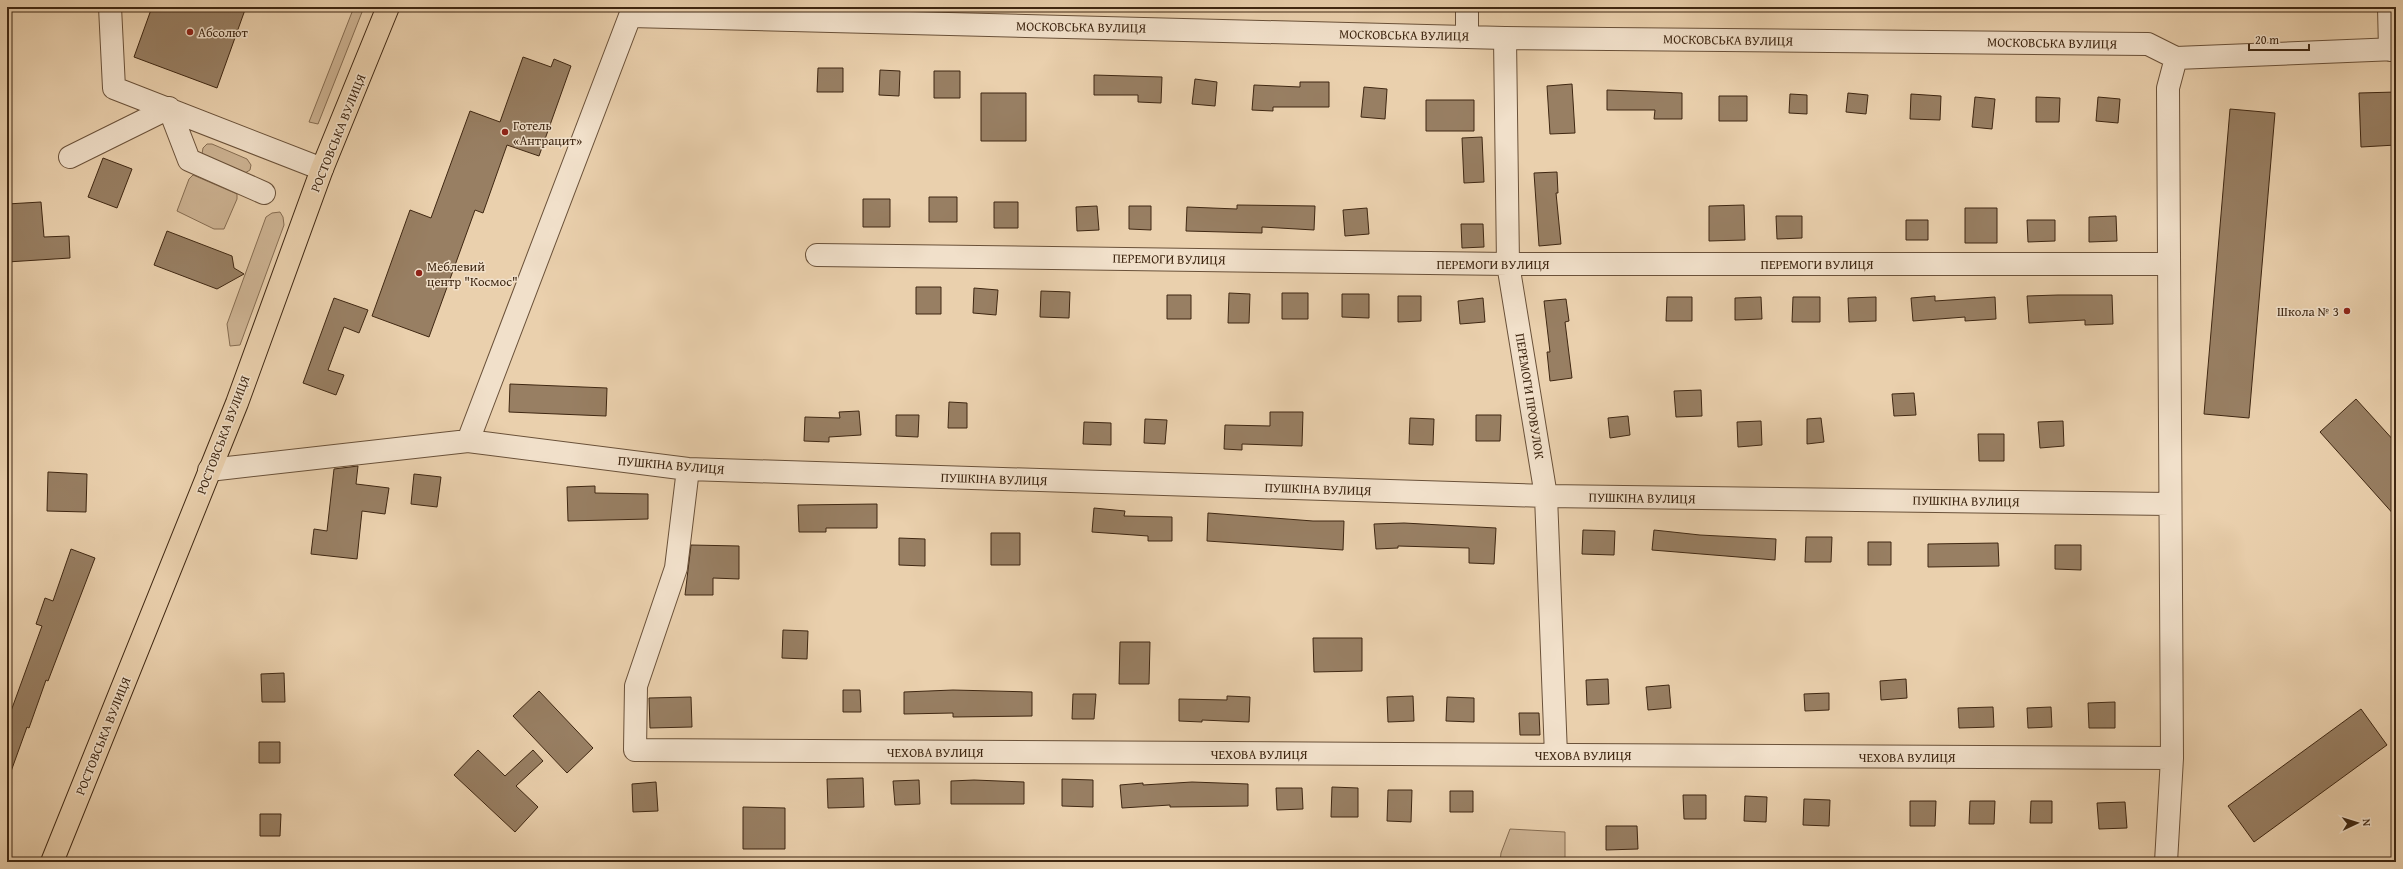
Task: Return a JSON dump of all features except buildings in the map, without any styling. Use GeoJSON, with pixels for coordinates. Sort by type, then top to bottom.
{"type":"FeatureCollection","features":[{"type":"Feature","properties":{"kind":"highway","name":"РОСТОВСЬКА ВУЛИЦЯ"},"geometry":{"type":"LineString","coordinates":[[52,862],[237,402],[322,169],[388,7]]}},
{"type":"Feature","properties":{"kind":"street"},"geometry":{"type":"LineString","coordinates":[[110,7],[114,88],[169,108],[322,169]]}},
{"type":"Feature","properties":{"kind":"street"},"geometry":{"type":"LineString","coordinates":[[1467,7],[1467,37]]}},
{"type":"Feature","properties":{"kind":"street"},"geometry":{"type":"LineString","coordinates":[[2166,862],[2172,758],[2168,88],[2176,58],[2393,50],[2389,7]]}},
{"type":"Feature","properties":{"kind":"street","name":"МОСКОВСЬКА ВУЛИЦЯ"},"geometry":{"type":"LineString","coordinates":[[468,441],[630,16],[1505,38],[2148,44],[2176,58]]}},
{"type":"Feature","properties":{"kind":"street","name":"ПЕРЕМОГИ ПРОВУЛОК"},"geometry":{"type":"LineString","coordinates":[[1505,38],[1508,264],[1546,496],[1556,755]]}},
{"type":"Feature","properties":{"kind":"street"},"geometry":{"type":"LineString","coordinates":[[70,157],[169,108]]}},
{"type":"Feature","properties":{"kind":"street"},"geometry":{"type":"LineString","coordinates":[[169,108],[189,160],[264,193]]}},
{"type":"Feature","properties":{"kind":"street","name":"ПЕРЕМОГИ ВУЛИЦЯ"},"geometry":{"type":"LineString","coordinates":[[817,255],[1508,264],[2169,264]]}},
{"type":"Feature","properties":{"kind":"street","name":"ПУШКІНА ВУЛИЦЯ"},"geometry":{"type":"LineString","coordinates":[[209,470],[468,441],[688,469],[1546,496],[2170,504]]}},
{"type":"Feature","properties":{"kind":"street","name":"ЧЕХОВА ВУЛИЦЯ"},"geometry":{"type":"LineString","coordinates":[[688,469],[676,568],[636,686],[635,750],[2172,758]]}},
{"type":"Feature","properties":{"kind":"shaded area"},"geometry":{"type":"Polygon","coordinates":[[[354,7],[364,7],[318,124],[309,122],[354,7]]]}},
{"type":"Feature","properties":{"kind":"shaded area"},"geometry":{"type":"Polygon","coordinates":[[[207,144],[212,144],[247,159],[251,165],[250,170],[245,173],[202,154],[203,148],[207,144]]]}},
{"type":"Feature","properties":{"kind":"shaded area"},"geometry":{"type":"Polygon","coordinates":[[[193,175],[237,194],[237,199],[224,229],[214,229],[177,211],[189,179],[193,175]]]}},
{"type":"Feature","properties":{"kind":"shaded area"},"geometry":{"type":"Polygon","coordinates":[[[280,212],[283,217],[284,225],[240,345],[230,346],[227,324],[266,217],[272,213],[280,212]]]}},
{"type":"Feature","properties":{"kind":"shaded area"},"geometry":{"type":"Polygon","coordinates":[[[1510,829],[1565,832],[1565,862],[1500,862],[1501,853],[1510,829]]]}},
{"type":"Feature","properties":{"kind":"place","name":"Абсолют"},"geometry":{"type":"Point","coordinates":[190,32]}},
{"type":"Feature","properties":{"kind":"place","name":"Готель «Антрацит»"},"geometry":{"type":"Point","coordinates":[505,132]}},
{"type":"Feature","properties":{"kind":"place","name":"Меблевий центр \"Космос\""},"geometry":{"type":"Point","coordinates":[419,273]}},
{"type":"Feature","properties":{"kind":"place","name":"Школа № 3"},"geometry":{"type":"Point","coordinates":[2347,311]}}]}
